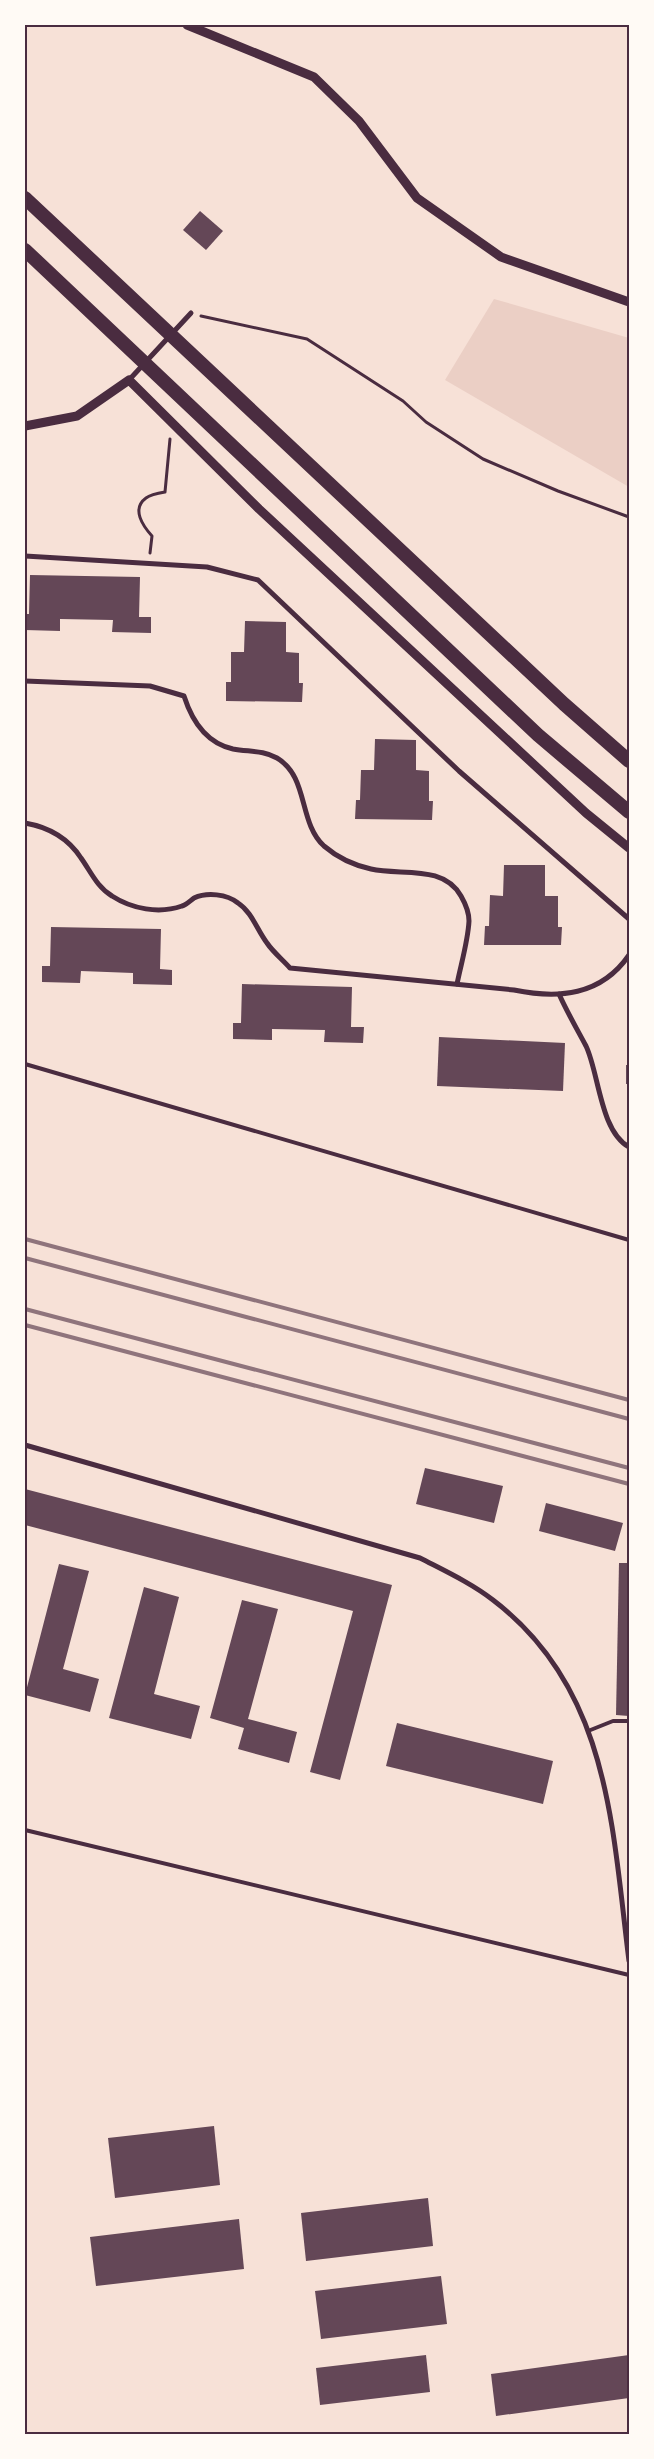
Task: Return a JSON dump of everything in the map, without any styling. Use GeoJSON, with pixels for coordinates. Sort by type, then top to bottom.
{"type":"FeatureCollection","features":[{"type":"Feature","properties":{"kind":"highway"},"geometry":{"type":"LineString","coordinates":[[25,198],[564,704],[629,761]]}},
{"type":"Feature","properties":{"kind":"highway"},"geometry":{"type":"LineString","coordinates":[[25,250],[538,735],[629,812]]}},
{"type":"Feature","properties":{"kind":"street"},"geometry":{"type":"LineString","coordinates":[[186,25],[314,77],[359,121],[417,198],[501,258],[629,302]]}},
{"type":"Feature","properties":{"kind":"street"},"geometry":{"type":"LineString","coordinates":[[25,426],[77,416],[129,380],[191,313]]}},
{"type":"Feature","properties":{"kind":"street"},"geometry":{"type":"LineString","coordinates":[[129,380],[274,522],[586,813],[629,848]]}},
{"type":"Feature","properties":{"kind":"street"},"geometry":{"type":"LineString","coordinates":[[25,556],[207,567],[258,580],[459,771],[629,919]]}},
{"type":"Feature","properties":{"kind":"street"},"geometry":{"type":"LineString","coordinates":[[25,681],[150,686],[184,696],[190,714],[201,730],[215,742],[233,749],[266,753],[279,759],[289,768],[297,781],[312,829],[323,844],[345,861],[372,870],[431,874],[446,880],[458,891],[466,905],[469,920],[457,984]]}},
{"type":"Feature","properties":{"kind":"street"},"geometry":{"type":"LineString","coordinates":[[25,823],[41,826],[63,838],[81,857],[93,879],[111,896],[133,907],[158,910],[183,906],[195,898],[210,895],[225,896],[238,902],[249,913],[266,943],[290,968],[514,990],[542,996],[571,994],[599,983],[622,965],[629,955]]}},
{"type":"Feature","properties":{"kind":"street"},"geometry":{"type":"LineString","coordinates":[[559,994],[587,1047],[603,1109],[621,1142],[629,1147]]}},
{"type":"Feature","properties":{"kind":"street"},"geometry":{"type":"LineString","coordinates":[[25,1445],[420,1558],[493,1600],[524,1628],[552,1659],[573,1694],[588,1731],[600,1765],[612,1823],[629,1961]]}},
{"type":"Feature","properties":{"kind":"lane"},"geometry":{"type":"LineString","coordinates":[[25,1064],[629,1240]]}},
{"type":"Feature","properties":{"kind":"lane"},"geometry":{"type":"LineString","coordinates":[[588,1731],[613,1721],[629,1721]]}},
{"type":"Feature","properties":{"kind":"lane"},"geometry":{"type":"LineString","coordinates":[[25,1830],[629,1976]]}},
{"type":"Feature","properties":{"kind":"path"},"geometry":{"type":"LineString","coordinates":[[191,313],[307,339],[403,400],[426,422],[483,458],[511,472],[543,483],[558,491],[629,517]]}},
{"type":"Feature","properties":{"kind":"path"},"geometry":{"type":"LineString","coordinates":[[148,563],[152,536],[140,521],[139,508],[146,498],[165,492],[172,422]]}},
{"type":"Feature","properties":{"kind":"shaded area"},"geometry":{"type":"Polygon","coordinates":[[[494,299],[629,338],[629,487],[445,380],[494,299]]]}},
{"type":"Feature","properties":{"kind":"building"},"geometry":{"type":"Polygon","coordinates":[[[200,211],[223,231],[206,250],[183,230],[200,211]]]}},
{"type":"Feature","properties":{"kind":"building"},"geometry":{"type":"Polygon","coordinates":[[[30,575],[140,577],[139,617],[151,617],[151,633],[112,632],[113,620],[60,619],[60,631],[25,630],[25,614],[29,614],[30,575]]]}},
{"type":"Feature","properties":{"kind":"building"},"geometry":{"type":"Polygon","coordinates":[[[245,621],[286,622],[286,652],[299,653],[299,683],[303,683],[302,702],[226,701],[226,682],[231,682],[231,652],[244,652],[245,621]]]}},
{"type":"Feature","properties":{"kind":"building"},"geometry":{"type":"Polygon","coordinates":[[[375,739],[416,740],[416,770],[429,771],[429,801],[433,801],[432,820],[355,819],[356,800],[360,800],[361,770],[374,770],[375,739]]]}},
{"type":"Feature","properties":{"kind":"building"},"geometry":{"type":"Polygon","coordinates":[[[504,865],[545,865],[545,896],[558,896],[558,927],[562,927],[561,945],[484,945],[485,926],[489,926],[490,895],[503,896],[504,865]]]}},
{"type":"Feature","properties":{"kind":"building"},"geometry":{"type":"Polygon","coordinates":[[[51,927],[161,929],[160,969],[172,970],[172,985],[133,984],[133,973],[81,971],[80,983],[42,982],[42,966],[50,966],[51,927]]]}},
{"type":"Feature","properties":{"kind":"building"},"geometry":{"type":"Polygon","coordinates":[[[242,984],[352,987],[351,1027],[364,1027],[363,1043],[324,1042],[325,1030],[272,1029],[272,1040],[233,1039],[233,1023],[241,1023],[242,984]]]}},
{"type":"Feature","properties":{"kind":"building"},"geometry":{"type":"Polygon","coordinates":[[[439,1037],[565,1043],[563,1091],[437,1086],[439,1037]]]}},
{"type":"Feature","properties":{"kind":"building"},"geometry":{"type":"Polygon","coordinates":[[[626,1065],[629,1065],[629,1084],[626,1084],[626,1065]]]}},
{"type":"Feature","properties":{"kind":"building"},"geometry":{"type":"Polygon","coordinates":[[[425,1468],[503,1486],[494,1523],[416,1504],[425,1468]]]}},
{"type":"Feature","properties":{"kind":"building"},"geometry":{"type":"Polygon","coordinates":[[[25,1489],[392,1585],[340,1780],[310,1772],[353,1611],[25,1525],[25,1489]]]}},
{"type":"Feature","properties":{"kind":"building"},"geometry":{"type":"Polygon","coordinates":[[[546,1503],[623,1523],[615,1551],[539,1531],[546,1503]]]}},
{"type":"Feature","properties":{"kind":"building"},"geometry":{"type":"Polygon","coordinates":[[[619,1563],[629,1563],[629,1716],[616,1715],[619,1563]]]}},
{"type":"Feature","properties":{"kind":"building"},"geometry":{"type":"Polygon","coordinates":[[[59,1564],[89,1571],[63,1669],[99,1679],[90,1712],[25,1695],[59,1564]]]}},
{"type":"Feature","properties":{"kind":"building"},"geometry":{"type":"Polygon","coordinates":[[[144,1587],[179,1597],[154,1694],[200,1706],[191,1739],[109,1718],[144,1587]]]}},
{"type":"Feature","properties":{"kind":"building"},"geometry":{"type":"Polygon","coordinates":[[[242,1600],[278,1609],[248,1719],[297,1732],[289,1763],[238,1749],[244,1728],[210,1718],[242,1600]]]}},
{"type":"Feature","properties":{"kind":"building"},"geometry":{"type":"Polygon","coordinates":[[[397,1723],[553,1761],[543,1804],[386,1766],[397,1723]]]}},
{"type":"Feature","properties":{"kind":"building"},"geometry":{"type":"Polygon","coordinates":[[[214,2126],[220,2185],[115,2198],[108,2138],[214,2126]]]}},
{"type":"Feature","properties":{"kind":"building"},"geometry":{"type":"Polygon","coordinates":[[[428,2198],[433,2246],[306,2261],[301,2213],[428,2198]]]}},
{"type":"Feature","properties":{"kind":"building"},"geometry":{"type":"Polygon","coordinates":[[[239,2219],[244,2269],[96,2286],[90,2237],[239,2219]]]}},
{"type":"Feature","properties":{"kind":"building"},"geometry":{"type":"Polygon","coordinates":[[[441,2276],[447,2324],[321,2339],[315,2291],[441,2276]]]}},
{"type":"Feature","properties":{"kind":"building"},"geometry":{"type":"Polygon","coordinates":[[[426,2355],[430,2392],[320,2405],[316,2368],[426,2355]]]}},
{"type":"Feature","properties":{"kind":"building"},"geometry":{"type":"Polygon","coordinates":[[[629,2355],[629,2398],[496,2416],[491,2374],[629,2355]]]}},
{"type":"Feature","properties":{"kind":"railway"},"geometry":{"type":"LineString","coordinates":[[25,1239],[629,1400]]}},
{"type":"Feature","properties":{"kind":"railway"},"geometry":{"type":"LineString","coordinates":[[25,1258],[629,1419]]}},
{"type":"Feature","properties":{"kind":"railway"},"geometry":{"type":"LineString","coordinates":[[25,1309],[629,1468]]}},
{"type":"Feature","properties":{"kind":"railway"},"geometry":{"type":"LineString","coordinates":[[25,1325],[629,1484]]}}]}
